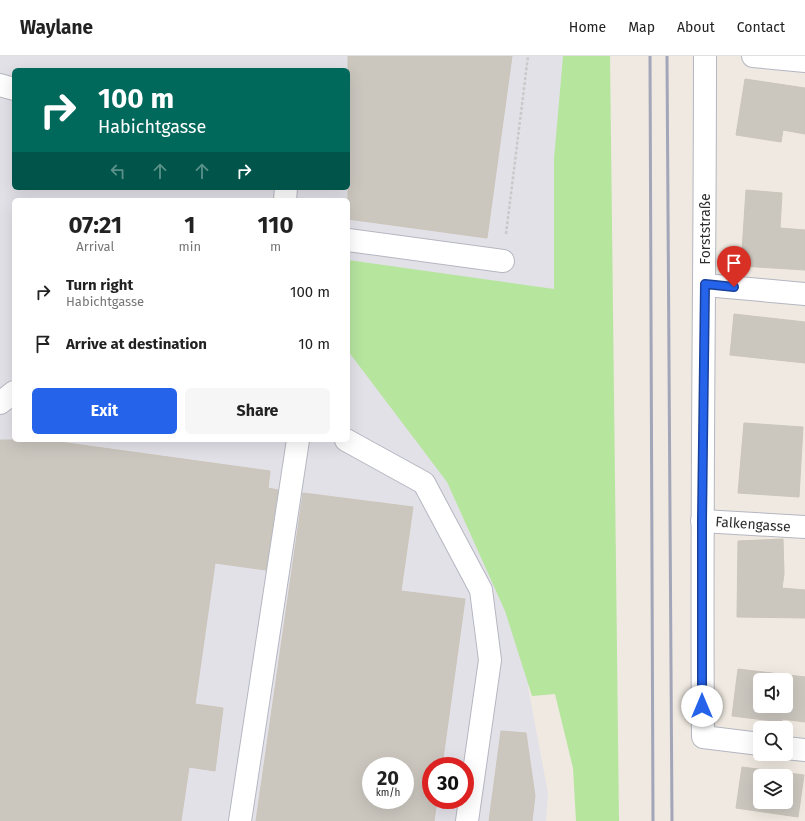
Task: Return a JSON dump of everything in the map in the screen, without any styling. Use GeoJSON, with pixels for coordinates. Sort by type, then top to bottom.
{"type":"FeatureCollection","features":[{"type":"Feature","properties":{"kind":"street","name":"Forststraße"},"geometry":{"type":"LineString","coordinates":[[705,56],[702,737],[753,743]]}},
{"type":"Feature","properties":{"kind":"street"},"geometry":{"type":"LineString","coordinates":[[753,56],[805,61]]}},
{"type":"Feature","properties":{"kind":"street"},"geometry":{"type":"LineString","coordinates":[[0,85],[12,88]]}},
{"type":"Feature","properties":{"kind":"street"},"geometry":{"type":"LineString","coordinates":[[350,240],[503,261]]}},
{"type":"Feature","properties":{"kind":"street"},"geometry":{"type":"LineString","coordinates":[[705,284],[805,294]]}},
{"type":"Feature","properties":{"kind":"street"},"geometry":{"type":"LineString","coordinates":[[0,403],[12,394]]}},
{"type":"Feature","properties":{"kind":"street"},"geometry":{"type":"LineString","coordinates":[[240,821],[298,442]]}},
{"type":"Feature","properties":{"kind":"street"},"geometry":{"type":"LineString","coordinates":[[350,442],[424,484],[481,590],[490,660],[468,821]]}},
{"type":"Feature","properties":{"kind":"street","name":"Falkengasse"},"geometry":{"type":"LineString","coordinates":[[702,521],[805,527]]}},
{"type":"Feature","properties":{"kind":"street"},"geometry":{"type":"LineString","coordinates":[[793,749],[805,750]]}},
{"type":"Feature","properties":{"kind":"path"},"geometry":{"type":"LineString","coordinates":[[503,261],[528,56]]}},
{"type":"Feature","properties":{"kind":"shaded area"},"geometry":{"type":"Polygon","coordinates":[[[0,56],[578,56],[554,661],[528,687],[548,793],[546,821],[0,821],[0,56]]]}},
{"type":"Feature","properties":{"kind":"green space"},"geometry":{"type":"Polygon","coordinates":[[[563,56],[610,56],[619,821],[576,821],[573,768],[555,694],[532,696],[505,611],[447,482],[350,354],[350,260],[554,289],[554,159],[563,56]]]}},
{"type":"Feature","properties":{"kind":"building"},"geometry":{"type":"Polygon","coordinates":[[[348,56],[512,56],[487,238],[350,219],[350,198],[348,198],[348,190],[350,190],[350,68],[348,68],[348,56]]]}},
{"type":"Feature","properties":{"kind":"building"},"geometry":{"type":"Polygon","coordinates":[[[745,79],[805,88],[805,134],[783,130],[781,142],[736,135],[745,79]]]}},
{"type":"Feature","properties":{"kind":"building"},"geometry":{"type":"Polygon","coordinates":[[[746,190],[782,193],[780,228],[805,230],[805,270],[741,266],[746,190]]]}},
{"type":"Feature","properties":{"kind":"building"},"geometry":{"type":"Polygon","coordinates":[[[734,314],[805,322],[805,363],[730,355],[734,314]]]}},
{"type":"Feature","properties":{"kind":"building"},"geometry":{"type":"Polygon","coordinates":[[[744,423],[803,427],[799,497],[738,493],[744,423]]]}},
{"type":"Feature","properties":{"kind":"building"},"geometry":{"type":"Polygon","coordinates":[[[0,440],[12,440],[12,442],[60,442],[270,471],[268,488],[278,490],[266,570],[215,563],[195,704],[223,708],[215,771],[189,767],[181,821],[0,821],[0,440]]]}},
{"type":"Feature","properties":{"kind":"building"},"geometry":{"type":"Polygon","coordinates":[[[303,493],[413,507],[401,591],[465,599],[443,757],[422,757],[422,809],[436,809],[434,821],[256,821],[303,493]]]}},
{"type":"Feature","properties":{"kind":"building"},"geometry":{"type":"Polygon","coordinates":[[[783,539],[784,574],[782,588],[805,590],[805,618],[737,617],[738,541],[783,539]]]}},
{"type":"Feature","properties":{"kind":"building"},"geometry":{"type":"Polygon","coordinates":[[[738,669],[772,673],[753,673],[753,713],[793,713],[793,676],[805,677],[805,722],[782,719],[782,721],[732,716],[738,669]]]}},
{"type":"Feature","properties":{"kind":"building"},"geometry":{"type":"Polygon","coordinates":[[[501,731],[526,733],[535,796],[532,821],[489,821],[501,731]]]}},
{"type":"Feature","properties":{"kind":"building"},"geometry":{"type":"Polygon","coordinates":[[[742,767],[758,769],[753,769],[753,809],[793,809],[793,774],[804,775],[798,817],[736,808],[742,767]]]}},
{"type":"Feature","properties":{"kind":"railway"},"geometry":{"type":"LineString","coordinates":[[650,56],[653,821]]}},
{"type":"Feature","properties":{"kind":"railway"},"geometry":{"type":"LineString","coordinates":[[667,56],[672,821]]}},
{"type":"Feature","properties":{"kind":"route"},"geometry":{"type":"LineString","coordinates":[[702,706],[702,521],[705,284],[734,287]]}}]}
